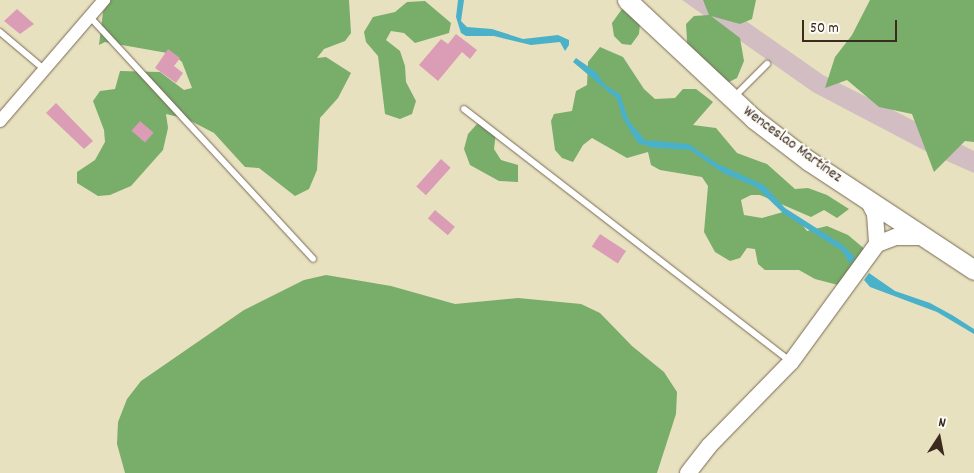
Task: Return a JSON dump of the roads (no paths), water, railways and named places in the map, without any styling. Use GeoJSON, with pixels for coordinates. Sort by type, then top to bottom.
{"type":"FeatureCollection","features":[{"type":"Feature","properties":{"kind":"main road","name":"Wenceslao Martínez"},"geometry":{"type":"LineString","coordinates":[[627,0],[731,100],[809,161],[974,270]]}},
{"type":"Feature","properties":{"kind":"street"},"geometry":{"type":"LineString","coordinates":[[0,121],[104,0]]}},
{"type":"Feature","properties":{"kind":"street"},"geometry":{"type":"LineString","coordinates":[[868,200],[875,214],[877,244]]}},
{"type":"Feature","properties":{"kind":"street"},"geometry":{"type":"LineString","coordinates":[[688,473],[709,446],[791,362],[877,244],[895,237],[924,237]]}},
{"type":"Feature","properties":{"kind":"lane"},"geometry":{"type":"LineString","coordinates":[[90,17],[313,259]]}},
{"type":"Feature","properties":{"kind":"lane"},"geometry":{"type":"LineString","coordinates":[[0,32],[45,70]]}},
{"type":"Feature","properties":{"kind":"lane"},"geometry":{"type":"LineString","coordinates":[[731,100],[767,64]]}},
{"type":"Feature","properties":{"kind":"lane"},"geometry":{"type":"LineString","coordinates":[[464,109],[791,362]]}},
{"type":"Feature","properties":{"kind":"water"},"geometry":{"type":"Polygon","coordinates":[[[458,0],[464,0],[461,21],[467,27],[492,29],[523,39],[558,35],[569,40],[569,45],[565,51],[560,42],[531,45],[494,36],[466,36],[461,33],[456,17],[458,0]]]}},
{"type":"Feature","properties":{"kind":"water"},"geometry":{"type":"Polygon","coordinates":[[[576,58],[596,72],[605,85],[620,94],[629,121],[645,140],[689,144],[716,163],[764,185],[785,208],[843,245],[855,257],[850,264],[842,251],[784,214],[756,187],[723,173],[690,150],[653,148],[638,143],[623,119],[617,99],[573,62],[576,58]]]}},
{"type":"Feature","properties":{"kind":"water"},"geometry":{"type":"Polygon","coordinates":[[[869,273],[895,291],[930,303],[952,315],[974,329],[974,334],[937,312],[870,287],[864,280],[869,273]]]}}]}
